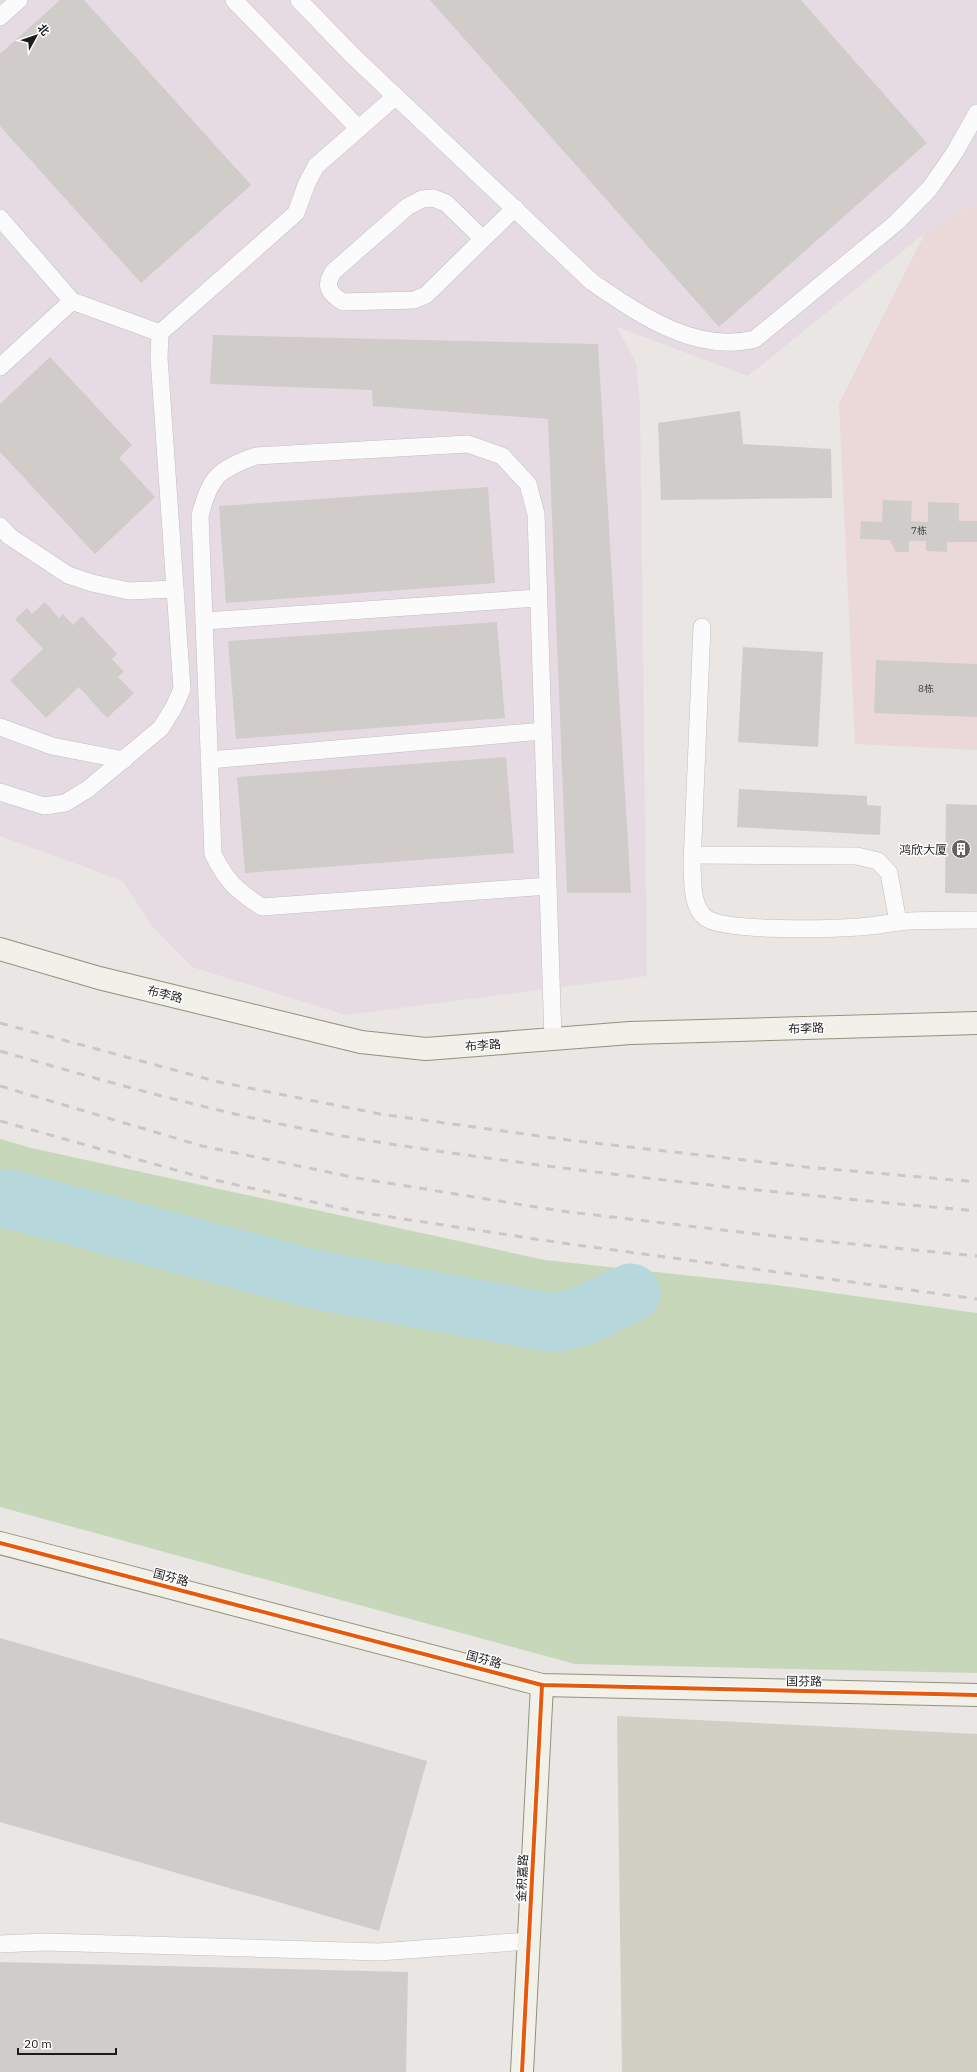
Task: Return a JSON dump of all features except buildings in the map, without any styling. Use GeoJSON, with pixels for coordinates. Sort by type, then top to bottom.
{"type":"FeatureCollection","features":[{"type":"Feature","properties":{"kind":"street","name":"布李路"},"geometry":{"type":"LineString","coordinates":[[0,949],[99,978],[361,1042],[426,1049],[630,1033],[977,1023]]}},
{"type":"Feature","properties":{"kind":"street","name":"国芬路"},"geometry":{"type":"LineString","coordinates":[[0,1543],[542,1685],[977,1695]]}},
{"type":"Feature","properties":{"kind":"street","name":"金积嘉路"},"geometry":{"type":"LineString","coordinates":[[522,2072],[542,1685]]}},
{"type":"Feature","properties":{"kind":"lane"},"geometry":{"type":"LineString","coordinates":[[0,17],[19,0]]}},
{"type":"Feature","properties":{"kind":"lane"},"geometry":{"type":"LineString","coordinates":[[234,0],[359,128]]}},
{"type":"Feature","properties":{"kind":"lane"},"geometry":{"type":"LineString","coordinates":[[299,0],[396,96],[592,282],[627,306],[662,325],[703,340],[739,343],[755,339],[897,222],[930,188],[955,152],[977,113]]}},
{"type":"Feature","properties":{"kind":"lane"},"geometry":{"type":"LineString","coordinates":[[0,792],[44,806],[65,803],[88,790],[161,728],[174,707],[182,689],[159,358],[160,333],[296,213],[306,184],[316,166],[396,96]]}},
{"type":"Feature","properties":{"kind":"lane"},"geometry":{"type":"LineString","coordinates":[[483,240],[446,203],[433,198],[422,198],[407,207],[334,271],[329,279],[328,287],[335,297],[343,302],[414,300],[426,295],[438,285],[483,240],[515,208]]}},
{"type":"Feature","properties":{"kind":"lane"},"geometry":{"type":"LineString","coordinates":[[0,218],[72,301],[160,333]]}},
{"type":"Feature","properties":{"kind":"lane"},"geometry":{"type":"LineString","coordinates":[[0,367],[72,301]]}},
{"type":"Feature","properties":{"kind":"lane"},"geometry":{"type":"LineString","coordinates":[[548,886],[262,907],[239,892],[223,875],[213,854],[200,516],[206,493],[216,476],[236,462],[256,456],[468,444],[502,456],[528,484],[536,514],[553,1039]]}},
{"type":"Feature","properties":{"kind":"lane"},"geometry":{"type":"LineString","coordinates":[[3,536],[68,575],[92,583],[129,591],[175,589]]}},
{"type":"Feature","properties":{"kind":"lane"},"geometry":{"type":"LineString","coordinates":[[204,622],[538,598]]}},
{"type":"Feature","properties":{"kind":"lane"},"geometry":{"type":"LineString","coordinates":[[702,627],[693,890],[698,907],[706,918],[716,923],[730,926],[786,928],[860,927],[898,922],[977,920]]}},
{"type":"Feature","properties":{"kind":"lane"},"geometry":{"type":"LineString","coordinates":[[0,727],[52,746],[124,760]]}},
{"type":"Feature","properties":{"kind":"lane"},"geometry":{"type":"LineString","coordinates":[[209,760],[543,731]]}},
{"type":"Feature","properties":{"kind":"lane"},"geometry":{"type":"LineString","coordinates":[[693,855],[857,856],[878,861],[889,873],[898,922]]}},
{"type":"Feature","properties":{"kind":"lane"},"geometry":{"type":"LineString","coordinates":[[0,1944],[45,1942],[379,1952],[529,1942]]}},
{"type":"Feature","properties":{"kind":"shaded area"},"geometry":{"type":"Polygon","coordinates":[[[0,0],[977,0],[977,202],[925,233],[748,376],[617,327],[636,363],[640,405],[647,976],[346,1015],[192,967],[151,925],[123,881],[0,836],[0,0]]]}},
{"type":"Feature","properties":{"kind":"shaded area"},"geometry":{"type":"Polygon","coordinates":[[[977,202],[977,750],[855,744],[839,404],[925,233],[977,202]]]}},
{"type":"Feature","properties":{"kind":"shaded area"},"geometry":{"type":"Polygon","coordinates":[[[617,1716],[977,1734],[977,2072],[622,2072],[617,1716]]]}},
{"type":"Feature","properties":{"kind":"green space"},"geometry":{"type":"Polygon","coordinates":[[[0,1139],[31,1148],[545,1260],[776,1285],[977,1313],[977,1673],[575,1664],[0,1507],[0,1139]]]}},
{"type":"Feature","properties":{"kind":"waterway"},"geometry":{"type":"LineString","coordinates":[[0,1199],[13,1200],[317,1280],[554,1323],[580,1317],[631,1293]]}},
{"type":"Feature","properties":{"kind":"railway"},"geometry":{"type":"LineString","coordinates":[[0,1023],[219,1082],[380,1114],[568,1140],[806,1167],[977,1182]]}},
{"type":"Feature","properties":{"kind":"railway"},"geometry":{"type":"LineString","coordinates":[[0,1051],[93,1078],[235,1114],[330,1134],[378,1142],[602,1173],[977,1211]]}},
{"type":"Feature","properties":{"kind":"railway"},"geometry":{"type":"LineString","coordinates":[[0,1086],[202,1146],[357,1178],[561,1211],[791,1238],[977,1256]]}},
{"type":"Feature","properties":{"kind":"railway"},"geometry":{"type":"LineString","coordinates":[[0,1121],[197,1176],[358,1212],[562,1243],[977,1299]]}},
{"type":"Feature","properties":{"kind":"cycle path"},"geometry":{"type":"LineString","coordinates":[[0,1543],[542,1685],[977,1695]]}},
{"type":"Feature","properties":{"kind":"cycle path"},"geometry":{"type":"LineString","coordinates":[[522,2072],[542,1685]]}},
{"type":"Feature","properties":{"kind":"place","name":"鸿欣大厦"},"geometry":{"type":"Point","coordinates":[961,849]}}]}
